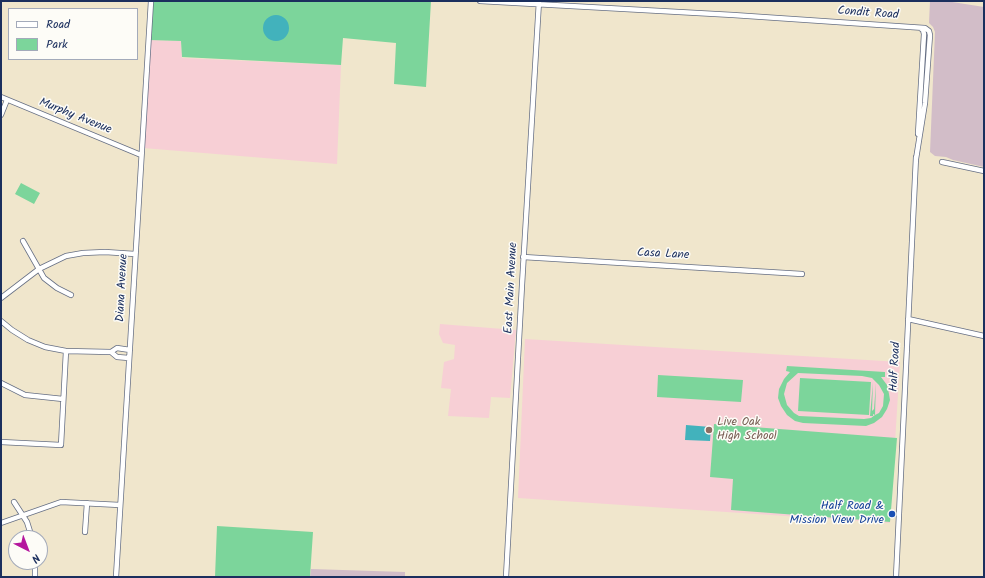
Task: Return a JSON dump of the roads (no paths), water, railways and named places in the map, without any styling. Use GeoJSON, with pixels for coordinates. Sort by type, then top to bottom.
{"type":"FeatureCollection","features":[{"type":"Feature","properties":{"kind":"street","name":"Diana Avenue"},"geometry":{"type":"LineString","coordinates":[[116,577],[151,1]]}},
{"type":"Feature","properties":{"kind":"street","name":"Condit Road"},"geometry":{"type":"LineString","coordinates":[[480,1],[539,3],[920,28]]}},
{"type":"Feature","properties":{"kind":"street","name":"East Main Avenue"},"geometry":{"type":"LineString","coordinates":[[506,577],[539,3]]}},
{"type":"Feature","properties":{"kind":"street","name":"Half Road"},"geometry":{"type":"LineString","coordinates":[[896,577],[916,159],[924,34],[923,30],[920,28]]}},
{"type":"Feature","properties":{"kind":"street","name":"Murphy Avenue"},"geometry":{"type":"LineString","coordinates":[[1,97],[141,155]]}},
{"type":"Feature","properties":{"kind":"street"},"geometry":{"type":"LineString","coordinates":[[1,115],[7,100]]}},
{"type":"Feature","properties":{"kind":"street"},"geometry":{"type":"LineString","coordinates":[[942,162],[984,171]]}},
{"type":"Feature","properties":{"kind":"street"},"geometry":{"type":"LineString","coordinates":[[24,241],[44,278],[70,295]]}},
{"type":"Feature","properties":{"kind":"street"},"geometry":{"type":"LineString","coordinates":[[1,298],[39,269],[66,256],[83,252],[135,254]]}},
{"type":"Feature","properties":{"kind":"street","name":"Casa Lane"},"geometry":{"type":"LineString","coordinates":[[524,257],[802,274]]}},
{"type":"Feature","properties":{"kind":"street"},"geometry":{"type":"LineString","coordinates":[[908,319],[984,336]]}},
{"type":"Feature","properties":{"kind":"street"},"geometry":{"type":"LineString","coordinates":[[1,321],[28,340],[45,347],[66,351],[111,352],[117,348],[130,350]]}},
{"type":"Feature","properties":{"kind":"street"},"geometry":{"type":"LineString","coordinates":[[1,442],[61,445],[66,351]]}},
{"type":"Feature","properties":{"kind":"street"},"geometry":{"type":"LineString","coordinates":[[111,352],[117,357],[129,358]]}},
{"type":"Feature","properties":{"kind":"street"},"geometry":{"type":"LineString","coordinates":[[1,383],[25,395],[63,399]]}},
{"type":"Feature","properties":{"kind":"street"},"geometry":{"type":"LineString","coordinates":[[14,502],[27,522],[30,530]]}},
{"type":"Feature","properties":{"kind":"street"},"geometry":{"type":"LineString","coordinates":[[1,523],[61,502],[120,505]]}},
{"type":"Feature","properties":{"kind":"street"},"geometry":{"type":"LineString","coordinates":[[85,532],[87,503]]}},
{"type":"Feature","properties":{"kind":"water"},"geometry":{"type":"Polygon","coordinates":[[[276,15],[285,19],[289,28],[285,37],[276,41],[267,37],[263,28],[267,19],[276,15]]]}},
{"type":"Feature","properties":{"kind":"water"},"geometry":{"type":"Polygon","coordinates":[[[686,425],[711,427],[710,441],[685,440],[686,425]]]}},
{"type":"Feature","properties":{"kind":"place","name":"Live Oak High School"},"geometry":{"type":"Point","coordinates":[709,430]}},
{"type":"Feature","properties":{"kind":"place","name":"Half Road & Mission View Drive"},"geometry":{"type":"Point","coordinates":[892,514]}}]}
